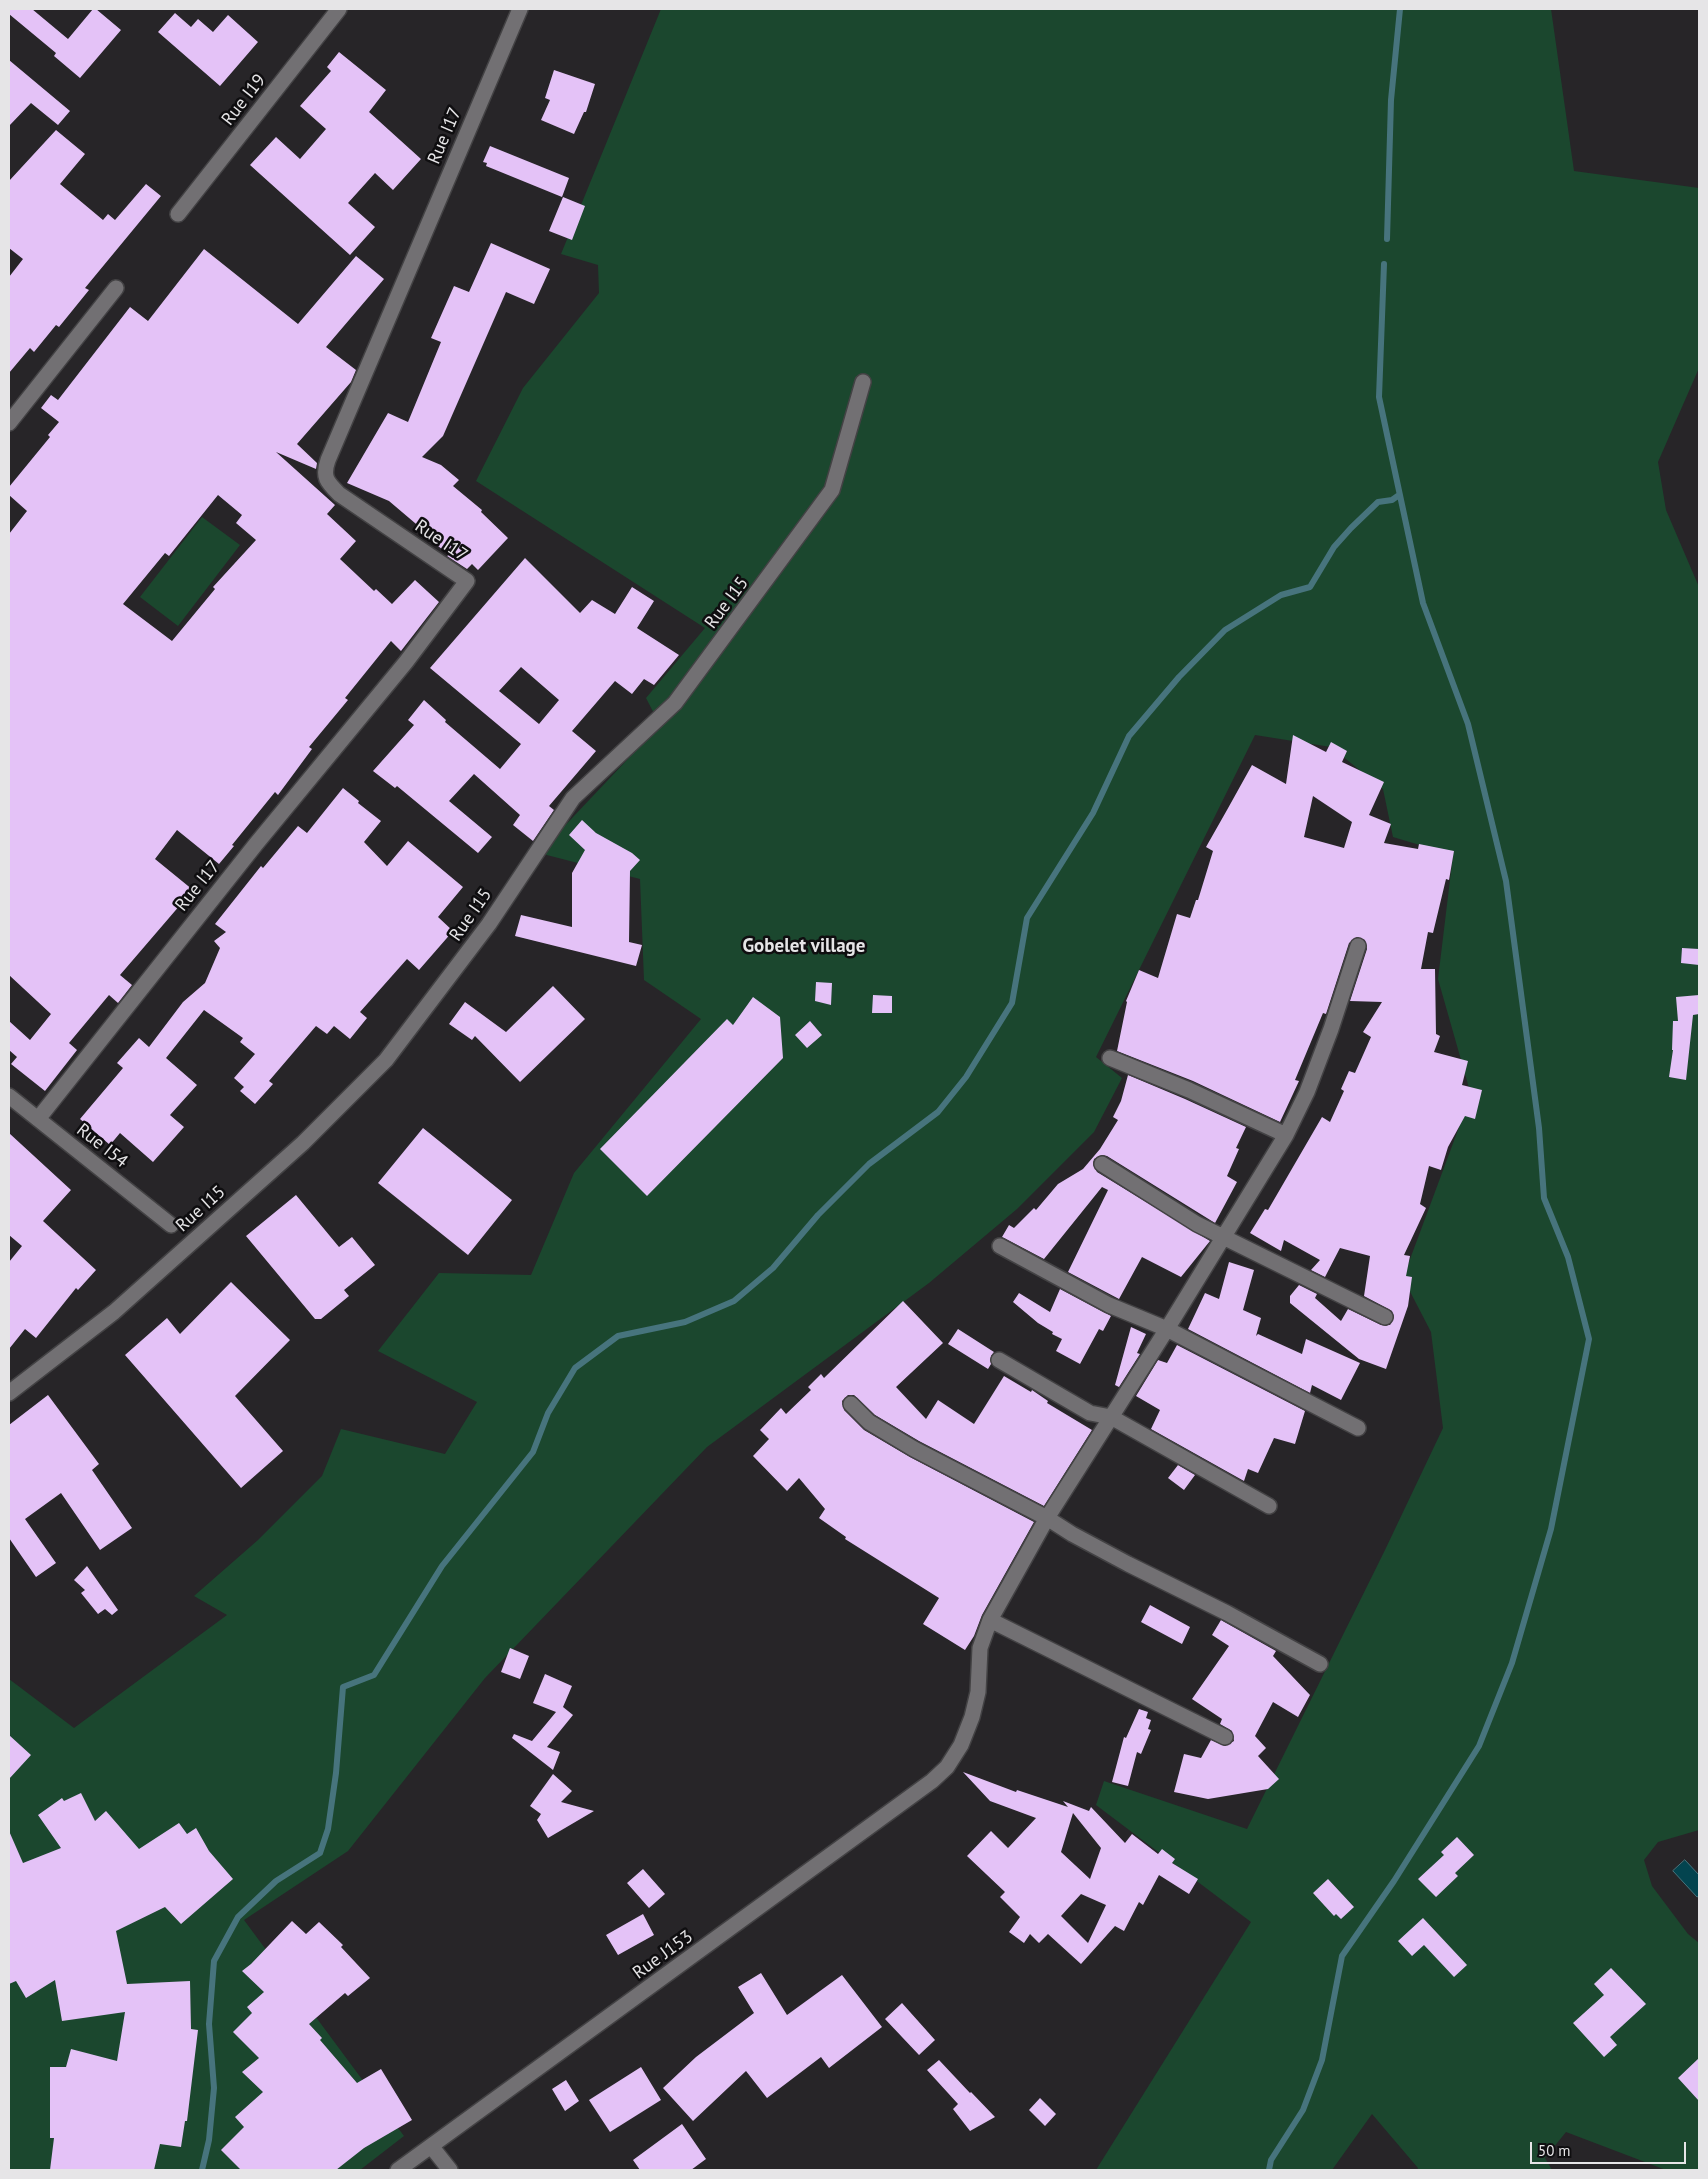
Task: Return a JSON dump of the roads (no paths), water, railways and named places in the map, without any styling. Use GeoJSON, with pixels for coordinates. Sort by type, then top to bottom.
{"type":"FeatureCollection","features":[{"type":"Feature","properties":{"kind":"street","name":"Rue I19"},"geometry":{"type":"LineString","coordinates":[[178,214],[338,9]]}},
{"type":"Feature","properties":{"kind":"street","name":"Rue I17"},"geometry":{"type":"LineString","coordinates":[[38,1119],[256,844],[406,662],[467,581],[339,494],[327,482],[324,475],[325,468],[520,9]]}},
{"type":"Feature","properties":{"kind":"street"},"geometry":{"type":"LineString","coordinates":[[9,423],[116,288]]}},
{"type":"Feature","properties":{"kind":"street","name":"Rue I15"},"geometry":{"type":"LineString","coordinates":[[9,1392],[121,1306],[303,1143],[386,1060],[489,924],[573,798],[675,703],[832,490],[863,382]]}},
{"type":"Feature","properties":{"kind":"street","name":"Rue J153"},"geometry":{"type":"LineString","coordinates":[[398,2170],[736,1925],[947,1768],[961,1745],[972,1717],[978,1692],[980,1648],[990,1620],[1047,1518],[1167,1329],[1286,1135],[1306,1092],[1327,1038],[1358,946]]}},
{"type":"Feature","properties":{"kind":"street"},"geometry":{"type":"LineString","coordinates":[[1110,1058],[1189,1090],[1286,1135]]}},
{"type":"Feature","properties":{"kind":"street","name":"Rue I54"},"geometry":{"type":"LineString","coordinates":[[9,1096],[171,1225]]}},
{"type":"Feature","properties":{"kind":"street"},"geometry":{"type":"LineString","coordinates":[[1102,1164],[1189,1219],[1385,1316]]}},
{"type":"Feature","properties":{"kind":"street"},"geometry":{"type":"LineString","coordinates":[[1000,1246],[1109,1305],[1167,1329],[1358,1428]]}},
{"type":"Feature","properties":{"kind":"street"},"geometry":{"type":"LineString","coordinates":[[999,1360],[1090,1413],[1111,1417],[1269,1506]]}},
{"type":"Feature","properties":{"kind":"street"},"geometry":{"type":"LineString","coordinates":[[851,1404],[869,1422],[914,1449],[1047,1518],[1072,1534],[1227,1613],[1320,1664]]}},
{"type":"Feature","properties":{"kind":"street"},"geometry":{"type":"LineString","coordinates":[[990,1620],[1225,1736]]}},
{"type":"Feature","properties":{"kind":"street"},"geometry":{"type":"LineString","coordinates":[[432,2146],[450,2170]]}},
{"type":"Feature","properties":{"kind":"water"},"geometry":{"type":"Polygon","coordinates":[[[1685,1860],[1699,1875],[1699,1896],[1697,1897],[1673,1871],[1685,1860]]]}},
{"type":"Feature","properties":{"kind":"waterway"},"geometry":{"type":"LineString","coordinates":[[1387,239],[1391,100],[1400,9]]}},
{"type":"Feature","properties":{"kind":"waterway"},"geometry":{"type":"LineString","coordinates":[[1269,2170],[1271,2160],[1303,2110],[1322,2060],[1342,1956],[1394,1881],[1479,1746],[1512,1663],[1551,1529],[1589,1339],[1568,1257],[1544,1198],[1539,1128],[1506,881],[1468,724],[1423,603],[1379,397],[1384,264]]}},
{"type":"Feature","properties":{"kind":"waterway"},"geometry":{"type":"LineString","coordinates":[[202,2170],[209,2140],[214,2088],[209,2024],[214,1961],[238,1917],[276,1881],[320,1853],[328,1829],[336,1773],[343,1687],[374,1675],[442,1566],[533,1452],[548,1413],[575,1368],[618,1336],[685,1322],[734,1301],[773,1268],[818,1215],[869,1164],[938,1112],[966,1077],[1012,1003],[1027,918],[1093,813],[1129,736],[1179,677],[1225,630],[1281,595],[1310,587],[1334,547],[1351,528],[1378,502],[1392,500],[1399,495]]}},
{"type":"Feature","properties":{"kind":"district","name":"Gobelet village"},"geometry":{"type":"Point","coordinates":[804,947]}}]}
